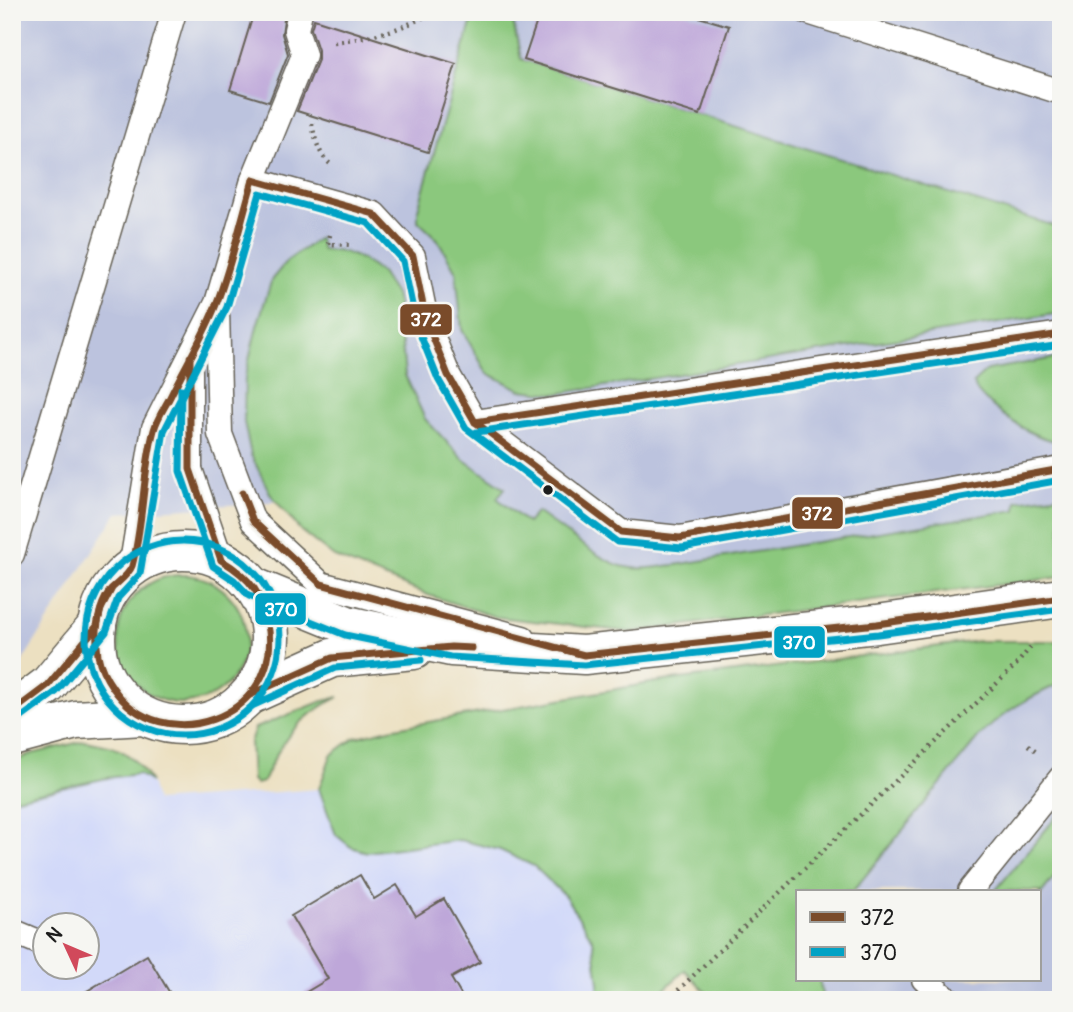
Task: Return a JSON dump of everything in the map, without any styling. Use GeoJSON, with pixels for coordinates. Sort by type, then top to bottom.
{"type":"FeatureCollection","features":[{"type":"Feature","properties":{"kind":"main road"},"geometry":{"type":"LineString","coordinates":[[250,695],[264,670],[271,643],[267,611],[254,587],[241,572],[221,559],[203,553],[165,553],[147,559],[131,569],[109,592],[101,608],[96,642],[99,661],[106,678],[121,700],[143,716],[172,725],[199,724],[223,716],[250,695],[332,658],[451,647]]}},
{"type":"Feature","properties":{"kind":"main road"},"geometry":{"type":"LineString","coordinates":[[254,587],[347,625],[451,647],[584,655],[877,624],[1051,600]]}},
{"type":"Feature","properties":{"kind":"main road"},"geometry":{"type":"LineString","coordinates":[[12,712],[48,685],[97,626]]}},
{"type":"Feature","properties":{"kind":"main road"},"geometry":{"type":"LineString","coordinates":[[12,737],[76,720],[143,716]]}},
{"type":"Feature","properties":{"kind":"lane"},"geometry":{"type":"LineString","coordinates":[[12,554],[174,12]]}},
{"type":"Feature","properties":{"kind":"lane"},"geometry":{"type":"LineString","coordinates":[[131,569],[154,428],[217,303],[253,180],[304,55],[296,30],[300,12]]}},
{"type":"Feature","properties":{"kind":"lane"},"geometry":{"type":"LineString","coordinates":[[808,12],[1061,92]]}},
{"type":"Feature","properties":{"kind":"lane"},"geometry":{"type":"LineString","coordinates":[[253,180],[374,214],[414,256],[426,320],[448,375],[475,422],[621,532],[680,538],[1061,469]]}},
{"type":"Feature","properties":{"kind":"lane"},"geometry":{"type":"LineString","coordinates":[[217,303],[219,434],[253,521],[321,584],[584,655]]}},
{"type":"Feature","properties":{"kind":"lane"},"geometry":{"type":"LineString","coordinates":[[475,422],[1061,334]]}},
{"type":"Feature","properties":{"kind":"lane"},"geometry":{"type":"LineString","coordinates":[[190,357],[190,469],[221,559]]}},
{"type":"Feature","properties":{"kind":"lane"},"geometry":{"type":"LineString","coordinates":[[971,890],[1061,778]]}},
{"type":"Feature","properties":{"kind":"lane"},"geometry":{"type":"LineString","coordinates":[[12,931],[32,939]]}},
{"type":"Feature","properties":{"kind":"lane"},"geometry":{"type":"LineString","coordinates":[[926,981],[947,1000]]}},
{"type":"Feature","properties":{"kind":"path"},"geometry":{"type":"LineString","coordinates":[[333,42],[378,35],[405,27],[433,12]]}},
{"type":"Feature","properties":{"kind":"path"},"geometry":{"type":"LineString","coordinates":[[312,121],[316,141],[328,163],[348,173],[328,244],[353,245]]}},
{"type":"Feature","properties":{"kind":"path"},"geometry":{"type":"LineString","coordinates":[[668,1000],[1016,666],[1033,644],[1051,600]]}},
{"type":"Feature","properties":{"kind":"shaded area"},"geometry":{"type":"Polygon","coordinates":[[[12,12],[1061,12],[1061,545],[653,594],[300,500],[117,513],[18,668],[12,670],[12,12]]]}},
{"type":"Feature","properties":{"kind":"shaded area"},"geometry":{"type":"Polygon","coordinates":[[[1061,679],[1061,1000],[720,1000],[796,980],[1042,981],[1042,890],[805,890],[1014,686],[1061,679]]]}},
{"type":"Feature","properties":{"kind":"shaded area"},"geometry":{"type":"Polygon","coordinates":[[[137,771],[151,782],[156,801],[319,789],[336,835],[367,852],[460,840],[500,850],[534,866],[565,896],[593,940],[599,984],[596,1000],[12,1000],[12,799],[137,771]]]}},
{"type":"Feature","properties":{"kind":"green space"},"geometry":{"type":"Polygon","coordinates":[[[511,12],[521,59],[1061,228],[1061,313],[555,394],[521,390],[487,373],[462,330],[456,272],[438,240],[418,221],[418,209],[474,13],[511,12]]]}},
{"type":"Feature","properties":{"kind":"green space"},"geometry":{"type":"Polygon","coordinates":[[[319,238],[322,250],[344,252],[361,259],[381,273],[394,293],[398,304],[405,375],[425,419],[464,460],[505,488],[497,498],[527,523],[537,512],[605,559],[638,569],[675,565],[1016,510],[1017,501],[1061,495],[1061,577],[630,632],[496,617],[428,595],[334,557],[301,531],[271,495],[251,455],[244,422],[245,377],[272,279],[287,261],[319,238]]]}},
{"type":"Feature","properties":{"kind":"green space"},"geometry":{"type":"Polygon","coordinates":[[[1061,357],[1061,443],[1034,434],[1009,419],[982,397],[973,383],[987,370],[1061,357]]]}},
{"type":"Feature","properties":{"kind":"green space"},"geometry":{"type":"Polygon","coordinates":[[[182,575],[207,580],[228,593],[241,614],[246,639],[241,664],[228,685],[207,698],[182,703],[157,698],[136,685],[123,664],[118,639],[123,614],[136,593],[157,580],[182,575]]]}},
{"type":"Feature","properties":{"kind":"green space"},"geometry":{"type":"Polygon","coordinates":[[[979,641],[1061,641],[1061,683],[1016,706],[978,738],[854,890],[796,890],[796,981],[819,981],[823,1000],[713,1000],[685,970],[653,1000],[597,1000],[599,983],[593,940],[565,896],[534,866],[500,850],[460,840],[367,852],[351,847],[336,835],[319,789],[331,755],[354,738],[389,729],[656,682],[979,641]]]}},
{"type":"Feature","properties":{"kind":"green space"},"geometry":{"type":"Polygon","coordinates":[[[339,697],[312,713],[292,732],[263,782],[256,784],[252,780],[250,742],[255,728],[339,697]]]}},
{"type":"Feature","properties":{"kind":"green space"},"geometry":{"type":"Polygon","coordinates":[[[84,741],[107,745],[124,752],[151,782],[138,774],[107,778],[12,799],[12,762],[31,754],[84,741]]]}},
{"type":"Feature","properties":{"kind":"green space"},"geometry":{"type":"Polygon","coordinates":[[[1061,811],[1061,869],[1042,893],[1042,890],[996,890],[1061,811]]]}},
{"type":"Feature","properties":{"kind":"building"},"geometry":{"type":"Polygon","coordinates":[[[254,12],[285,12],[282,34],[288,54],[269,102],[230,90],[254,12]]]}},
{"type":"Feature","properties":{"kind":"building"},"geometry":{"type":"Polygon","coordinates":[[[540,12],[682,12],[729,26],[700,115],[524,60],[540,12]]]}},
{"type":"Feature","properties":{"kind":"building"},"geometry":{"type":"Polygon","coordinates":[[[314,19],[456,64],[428,152],[297,111],[318,60],[318,50],[311,29],[314,19]]]}},
{"type":"Feature","properties":{"kind":"building"},"geometry":{"type":"Polygon","coordinates":[[[360,875],[374,899],[397,885],[416,916],[444,899],[480,962],[451,978],[464,1000],[293,1000],[328,979],[291,916],[360,875]]]}},
{"type":"Feature","properties":{"kind":"building"},"geometry":{"type":"Polygon","coordinates":[[[147,955],[174,1000],[72,1000],[147,955]]]}},
{"type":"Feature","properties":{"kind":"transit line","name":"372"},"geometry":{"type":"LineString","coordinates":[[253,180],[374,214],[413,256],[426,320],[448,375],[475,422],[621,532],[680,538],[1061,469]]}},
{"type":"Feature","properties":{"kind":"transit line","name":"372"},"geometry":{"type":"LineString","coordinates":[[190,357],[190,469],[221,560],[248,581],[260,597],[269,631],[267,661],[256,687],[237,706],[213,719],[187,725],[159,722],[134,710],[113,688],[99,659],[98,621],[106,596],[132,566],[155,426],[217,302],[253,180]]}},
{"type":"Feature","properties":{"kind":"transit line","name":"370"},"geometry":{"type":"LineString","coordinates":[[18,720],[56,692],[106,632],[118,598],[140,574],[164,431],[227,307],[260,193],[368,223],[403,261],[416,324],[438,379],[466,428],[617,542],[682,548],[1061,480]]}},
{"type":"Feature","properties":{"kind":"transit line","name":"372"},"geometry":{"type":"LineString","coordinates":[[475,422],[1061,334]]}},
{"type":"Feature","properties":{"kind":"transit line","name":"370"},"geometry":{"type":"LineString","coordinates":[[477,432],[1061,345]]}},
{"type":"Feature","properties":{"kind":"transit line","name":"370"},"geometry":{"type":"LineString","coordinates":[[181,389],[180,471],[213,566],[234,580],[249,596],[345,635],[450,657],[584,665],[878,634],[1061,609]]}},
{"type":"Feature","properties":{"kind":"transit line","name":"372"},"geometry":{"type":"LineString","coordinates":[[242,493],[253,521],[321,584],[584,655],[877,624],[1061,598]]}},
{"type":"Feature","properties":{"kind":"transit line","name":"370"},"geometry":{"type":"LineString","coordinates":[[183,541],[202,542],[220,548],[252,569],[273,601],[279,619],[280,638],[279,657],[273,675],[252,707],[220,728],[202,734],[183,735],[164,734],[146,728],[114,707],[93,675],[87,657],[86,638],[87,619],[93,601],[114,569],[146,548],[164,542],[183,541]]}},
{"type":"Feature","properties":{"kind":"transit line","name":"372"},"geometry":{"type":"LineString","coordinates":[[12,712],[48,685],[97,626],[101,609],[111,590]]}},
{"type":"Feature","properties":{"kind":"transit line","name":"372"},"geometry":{"type":"LineString","coordinates":[[250,695],[332,658],[451,647],[472,648]]}},
{"type":"Feature","properties":{"kind":"transit line","name":"370"},"geometry":{"type":"LineString","coordinates":[[254,705],[335,668],[421,660]]}}]}
